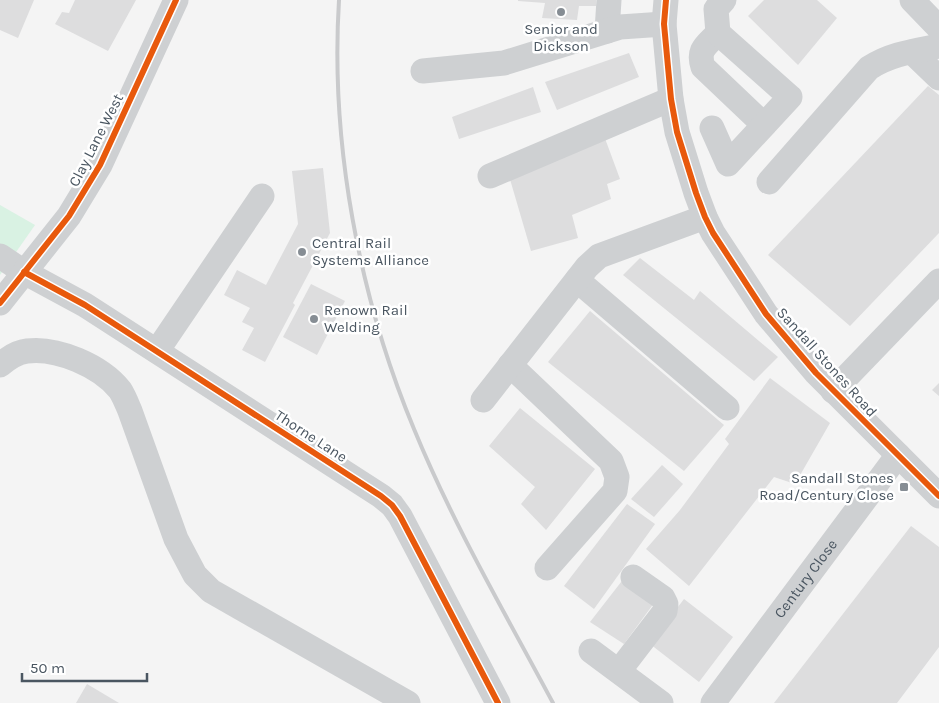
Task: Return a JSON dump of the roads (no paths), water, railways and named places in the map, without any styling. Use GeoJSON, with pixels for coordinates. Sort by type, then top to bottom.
{"type":"FeatureCollection","features":[{"type":"Feature","properties":{"kind":"street","name":"Clay Lane West"},"geometry":{"type":"LineString","coordinates":[[0,303],[69,216],[100,165],[176,0]]}},
{"type":"Feature","properties":{"kind":"street"},"geometry":{"type":"LineString","coordinates":[[607,31],[609,0]]}},
{"type":"Feature","properties":{"kind":"street"},"geometry":{"type":"LineString","coordinates":[[712,128],[728,164],[790,97],[718,32],[716,9],[724,0]]}},
{"type":"Feature","properties":{"kind":"street"},"geometry":{"type":"LineString","coordinates":[[912,0],[939,28]]}},
{"type":"Feature","properties":{"kind":"street"},"geometry":{"type":"LineString","coordinates":[[423,71],[504,63],[665,12]]}},
{"type":"Feature","properties":{"kind":"street","name":"Sandall Stones Road"},"geometry":{"type":"LineString","coordinates":[[665,12],[671,99],[678,132],[705,217],[713,233],[766,314],[816,373],[939,496]]}},
{"type":"Feature","properties":{"kind":"street"},"geometry":{"type":"LineString","coordinates":[[718,32],[701,51],[700,59],[703,67],[764,125]]}},
{"type":"Feature","properties":{"kind":"street"},"geometry":{"type":"LineString","coordinates":[[769,182],[868,68],[894,55],[939,46]]}},
{"type":"Feature","properties":{"kind":"street"},"geometry":{"type":"LineString","coordinates":[[912,52],[939,78]]}},
{"type":"Feature","properties":{"kind":"street"},"geometry":{"type":"LineString","coordinates":[[490,176],[671,99]]}},
{"type":"Feature","properties":{"kind":"street"},"geometry":{"type":"LineString","coordinates":[[157,351],[262,196]]}},
{"type":"Feature","properties":{"kind":"street"},"geometry":{"type":"LineString","coordinates":[[483,400],[577,280],[599,256],[705,217]]}},
{"type":"Feature","properties":{"kind":"street","name":"Thorne Lane"},"geometry":{"type":"LineString","coordinates":[[0,256],[24,272],[85,305],[381,496],[392,505],[400,516],[498,703]]}},
{"type":"Feature","properties":{"kind":"street"},"geometry":{"type":"LineString","coordinates":[[577,280],[727,408]]}},
{"type":"Feature","properties":{"kind":"street"},"geometry":{"type":"LineString","coordinates":[[833,391],[939,281]]}},
{"type":"Feature","properties":{"kind":"street"},"geometry":{"type":"LineString","coordinates":[[0,365],[25,351],[40,351],[61,354],[102,373],[120,390],[130,411],[176,539],[195,575],[211,591],[408,703]]}},
{"type":"Feature","properties":{"kind":"street"},"geometry":{"type":"LineString","coordinates":[[510,365],[611,461],[618,477],[614,491],[547,568]]}},
{"type":"Feature","properties":{"kind":"street","name":"Century Close"},"geometry":{"type":"LineString","coordinates":[[713,703],[898,456]]}},
{"type":"Feature","properties":{"kind":"street"},"geometry":{"type":"LineString","coordinates":[[619,671],[665,611],[666,604],[663,598],[633,576]]}},
{"type":"Feature","properties":{"kind":"street"},"geometry":{"type":"LineString","coordinates":[[591,651],[661,703]]}},
{"type":"Feature","properties":{"kind":"railway"},"geometry":{"type":"LineString","coordinates":[[339,0],[337,54],[344,164],[352,219],[378,326],[414,429],[445,499],[553,703]]}},
{"type":"Feature","properties":{"kind":"place","name":"Senior and Dickson"},"geometry":{"type":"Point","coordinates":[561,12]}},
{"type":"Feature","properties":{"kind":"place","name":"Central Rail Systems Alliance"},"geometry":{"type":"Point","coordinates":[302,252]}},
{"type":"Feature","properties":{"kind":"place","name":"Renown Rail Welding"},"geometry":{"type":"Point","coordinates":[314,319]}},
{"type":"Feature","properties":{"kind":"place","name":"Sandall Stones Road/Century Close"},"geometry":{"type":"Point","coordinates":[904,487]}}]}
